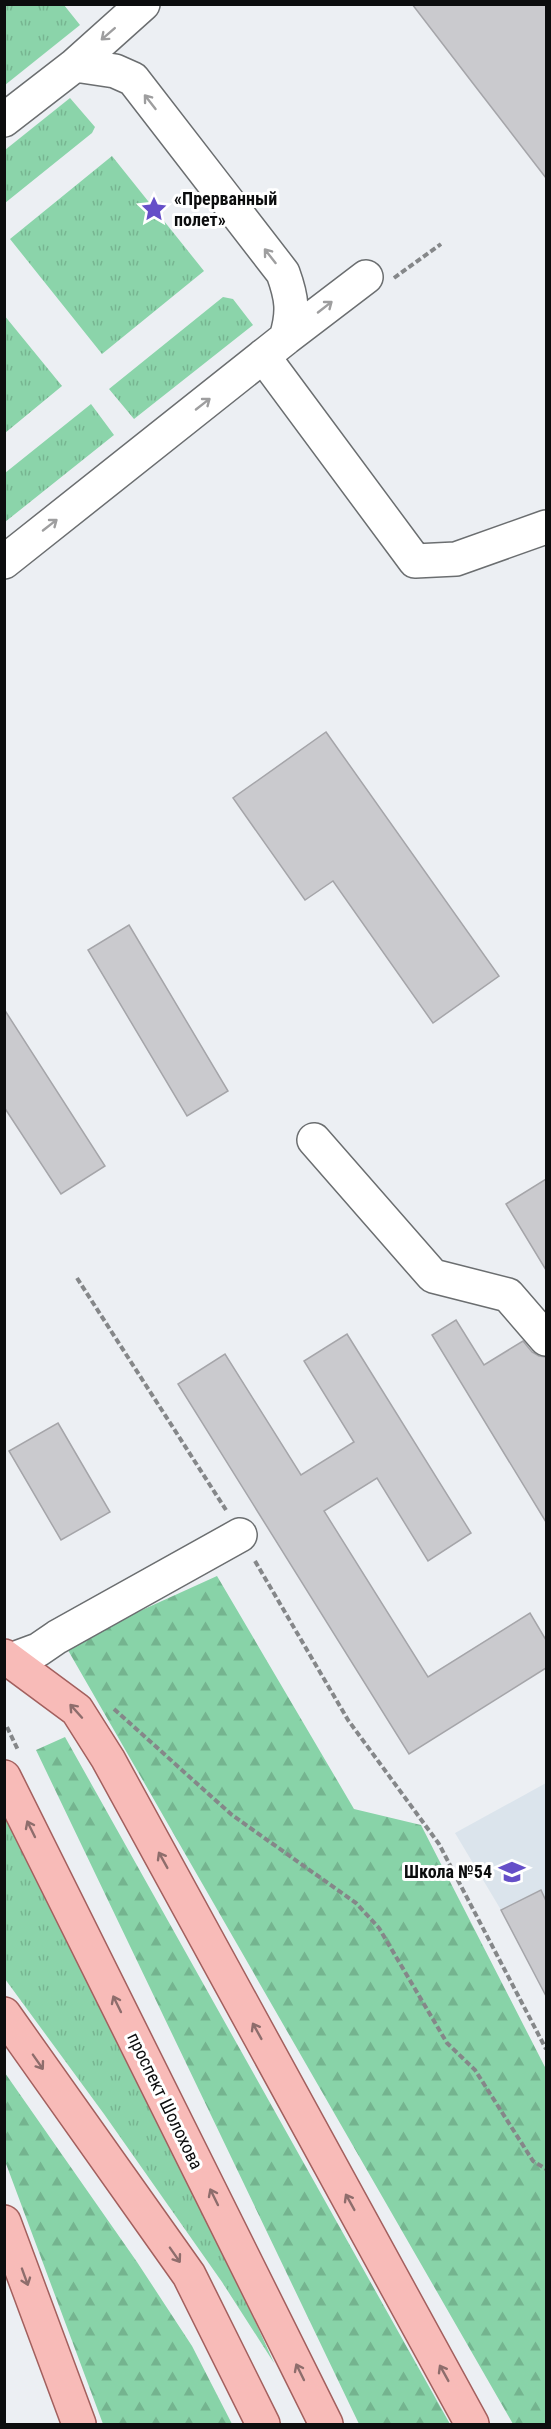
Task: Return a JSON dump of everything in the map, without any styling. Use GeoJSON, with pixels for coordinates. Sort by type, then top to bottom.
{"type":"FeatureCollection","features":[{"type":"Feature","properties":{"kind":"main road"},"geometry":{"type":"LineString","coordinates":[[8,1658],[77,1710],[108,1760],[472,2424]]}},
{"type":"Feature","properties":{"kind":"main road","name":"проспект Шолохова"},"geometry":{"type":"LineString","coordinates":[[4,1777],[326,2424]]}},
{"type":"Feature","properties":{"kind":"main road"},"geometry":{"type":"LineString","coordinates":[[4,2014],[189,2275],[263,2424]]}},
{"type":"Feature","properties":{"kind":"main road"},"geometry":{"type":"LineString","coordinates":[[4,2222],[79,2424]]}},
{"type":"Feature","properties":{"kind":"street"},"geometry":{"type":"LineString","coordinates":[[4,120],[75,64],[143,4]]}},
{"type":"Feature","properties":{"kind":"street"},"geometry":{"type":"LineString","coordinates":[[75,64],[115,71],[133,79],[283,273],[291,294],[292,318],[274,347]]}},
{"type":"Feature","properties":{"kind":"street"},"geometry":{"type":"LineString","coordinates":[[4,561],[274,347],[376,281]]}},
{"type":"Feature","properties":{"kind":"street"},"geometry":{"type":"LineString","coordinates":[[274,347],[415,561],[456,559],[546,527]]}},
{"type":"Feature","properties":{"kind":"street"},"geometry":{"type":"LineString","coordinates":[[314,1140],[433,1276],[508,1295],[546,1339]]}},
{"type":"Feature","properties":{"kind":"street"},"geometry":{"type":"LineString","coordinates":[[8,1658],[38,1650],[57,1637],[240,1534]]}},
{"type":"Feature","properties":{"kind":"path"},"geometry":{"type":"LineString","coordinates":[[376,281],[441,244]]}},
{"type":"Feature","properties":{"kind":"path"},"geometry":{"type":"LineString","coordinates":[[77,1278],[240,1534],[348,1720],[439,1844],[546,2049]]}},
{"type":"Feature","properties":{"kind":"path"},"geometry":{"type":"LineString","coordinates":[[110,1706],[232,1815],[356,1903],[379,1928],[447,2043],[475,2070],[533,2161],[546,2169]]}},
{"type":"Feature","properties":{"kind":"shaded area","name":"Школа №54"},"geometry":{"type":"Polygon","coordinates":[[[546,1783],[546,1996],[501,1910],[455,1833],[546,1783]]]}},
{"type":"Feature","properties":{"kind":"green space"},"geometry":{"type":"Polygon","coordinates":[[[5,4],[64,5],[80,25],[5,85],[5,4]]]}},
{"type":"Feature","properties":{"kind":"green space"},"geometry":{"type":"Polygon","coordinates":[[[70,98],[95,127],[92,133],[5,203],[5,150],[70,98]]]}},
{"type":"Feature","properties":{"kind":"green space"},"geometry":{"type":"Polygon","coordinates":[[[112,156],[204,271],[102,354],[10,239],[112,156]]]}},
{"type":"Feature","properties":{"kind":"green space"},"geometry":{"type":"Polygon","coordinates":[[[223,297],[233,299],[253,325],[134,419],[109,389],[223,297]]]}},
{"type":"Feature","properties":{"kind":"green space"},"geometry":{"type":"Polygon","coordinates":[[[4,315],[62,386],[5,433],[4,433],[4,315]]]}},
{"type":"Feature","properties":{"kind":"green space"},"geometry":{"type":"Polygon","coordinates":[[[91,404],[114,435],[5,522],[5,473],[91,404]]]}},
{"type":"Feature","properties":{"kind":"green space"},"geometry":{"type":"Polygon","coordinates":[[[217,1576],[354,1809],[421,1825],[546,2069],[546,2424],[513,2424],[65,1645],[217,1576]]]}},
{"type":"Feature","properties":{"kind":"green space"},"geometry":{"type":"Polygon","coordinates":[[[65,1737],[450,2424],[359,2424],[36,1750],[65,1737]]]}},
{"type":"Feature","properties":{"kind":"green space"},"geometry":{"type":"Polygon","coordinates":[[[4,1800],[197,2193],[274,2363],[222,2282],[104,2114],[5,1979],[4,1800]]]}},
{"type":"Feature","properties":{"kind":"green space"},"geometry":{"type":"Polygon","coordinates":[[[5,2073],[137,2262],[192,2346],[232,2424],[103,2424],[5,2161],[5,2073]]]}},
{"type":"Feature","properties":{"kind":"building"},"geometry":{"type":"Polygon","coordinates":[[[412,4],[546,4],[546,178],[475,86],[412,4]]]}},
{"type":"Feature","properties":{"kind":"building"},"geometry":{"type":"Polygon","coordinates":[[[326,732],[499,976],[433,1023],[333,881],[305,900],[233,798],[326,732]]]}},
{"type":"Feature","properties":{"kind":"building"},"geometry":{"type":"Polygon","coordinates":[[[129,925],[228,1091],[187,1116],[88,950],[129,925]]]}},
{"type":"Feature","properties":{"kind":"building"},"geometry":{"type":"Polygon","coordinates":[[[4,1009],[105,1166],[61,1194],[4,1107],[4,1009]]]}},
{"type":"Feature","properties":{"kind":"building"},"geometry":{"type":"Polygon","coordinates":[[[546,1179],[546,1270],[506,1204],[546,1179]]]}},
{"type":"Feature","properties":{"kind":"building"},"geometry":{"type":"Polygon","coordinates":[[[456,1320],[484,1365],[523,1341],[532,1352],[546,1357],[546,1522],[432,1335],[456,1320]]]}},
{"type":"Feature","properties":{"kind":"building"},"geometry":{"type":"Polygon","coordinates":[[[347,1334],[471,1533],[428,1561],[377,1478],[324,1511],[428,1677],[530,1613],[546,1640],[546,1668],[409,1754],[178,1384],[225,1354],[301,1475],[354,1442],[304,1361],[347,1334]]]}},
{"type":"Feature","properties":{"kind":"building"},"geometry":{"type":"Polygon","coordinates":[[[58,1423],[110,1512],[61,1540],[9,1451],[58,1423]]]}},
{"type":"Feature","properties":{"kind":"building"},"geometry":{"type":"Polygon","coordinates":[[[541,1890],[546,1901],[546,1996],[501,1910],[541,1890]]]}},
{"type":"Feature","properties":{"kind":"place","name":"«Пpepвaнный пoлeт»"},"geometry":{"type":"Point","coordinates":[154,209]}},
{"type":"Feature","properties":{"kind":"place","name":"Школа №54"},"geometry":{"type":"Point","coordinates":[512,1872]}}]}
